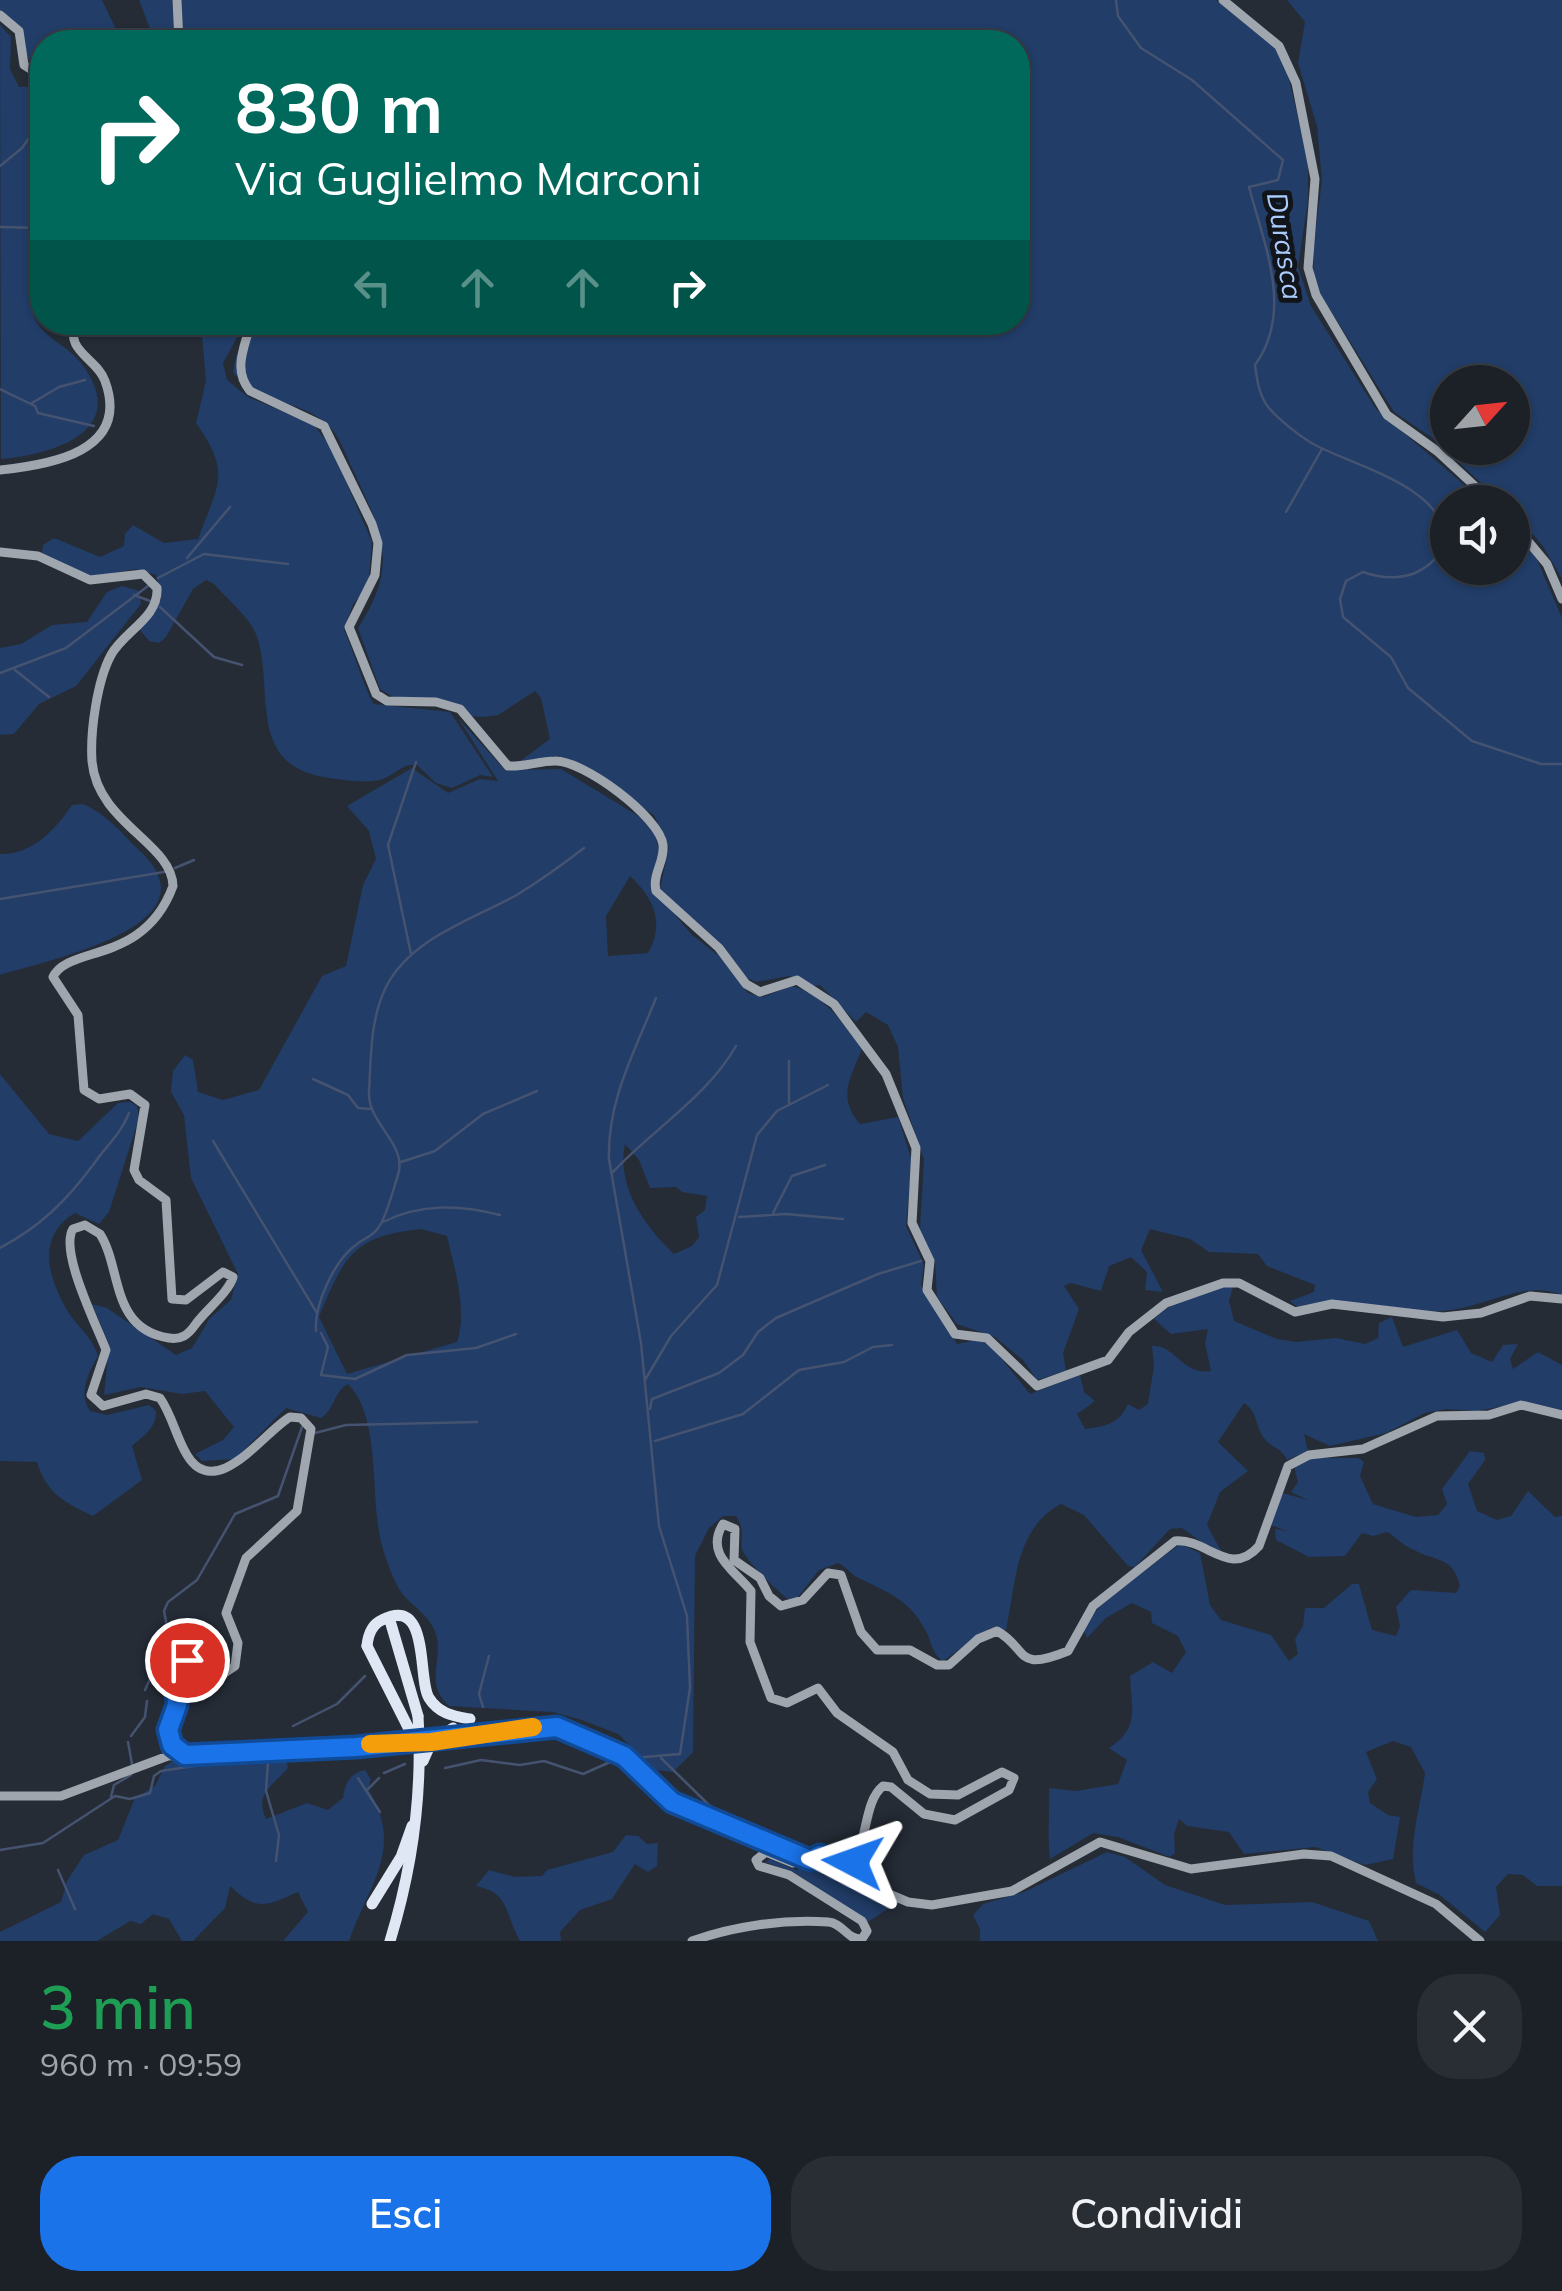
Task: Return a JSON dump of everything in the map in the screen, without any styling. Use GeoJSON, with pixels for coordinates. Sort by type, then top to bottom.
{"type":"FeatureCollection","features":[{"type":"Feature","properties":{"kind":"highway"},"geometry":{"type":"LineString","coordinates":[[420,1780],[408,1721],[373,1664],[367,1646],[372,1628],[382,1620],[398,1617],[409,1621],[420,1635],[424,1684],[430,1699],[445,1713],[470,1719]]}},
{"type":"Feature","properties":{"kind":"highway"},"geometry":{"type":"LineString","coordinates":[[391,1624],[418,1716],[420,1780]]}},
{"type":"Feature","properties":{"kind":"highway"},"geometry":{"type":"LineString","coordinates":[[404,1668],[428,1709],[449,1718],[470,1719]]}},
{"type":"Feature","properties":{"kind":"highway"},"geometry":{"type":"LineString","coordinates":[[390,1941],[405,1891],[427,1750],[470,1719]]}},
{"type":"Feature","properties":{"kind":"highway"},"geometry":{"type":"LineString","coordinates":[[374,1902],[401,1856],[417,1807]]}},
{"type":"Feature","properties":{"kind":"street"},"geometry":{"type":"LineString","coordinates":[[177,0],[179,30]]}},
{"type":"Feature","properties":{"kind":"street"},"geometry":{"type":"LineString","coordinates":[[1223,0],[1278,46],[1296,84],[1315,178],[1308,275],[1316,295],[1387,416],[1437,451],[1474,485]]}},
{"type":"Feature","properties":{"kind":"street"},"geometry":{"type":"LineString","coordinates":[[0,15],[19,31],[24,65],[30,69]]}},
{"type":"Feature","properties":{"kind":"street"},"geometry":{"type":"LineString","coordinates":[[0,470],[60,462],[84,449],[102,432],[108,400],[105,379],[76,345],[73,335]]}},
{"type":"Feature","properties":{"kind":"street"},"geometry":{"type":"LineString","coordinates":[[247,335],[239,365],[243,383],[250,391],[324,426],[376,535],[374,582],[352,614],[349,626],[376,694],[387,702],[436,702],[460,709],[508,766],[565,762],[643,810],[656,824],[664,845],[654,879],[656,890],[719,948],[746,984],[760,992],[797,980],[834,1004],[878,1060],[916,1148],[912,1223],[930,1262],[927,1290],[956,1334],[991,1341],[1021,1367],[1034,1386],[1056,1382],[1108,1360],[1129,1332],[1168,1301],[1227,1282],[1298,1312],[1332,1304],[1442,1318],[1480,1313],[1530,1296],[1562,1299]]}},
{"type":"Feature","properties":{"kind":"street"},"geometry":{"type":"LineString","coordinates":[[1530,544],[1546,564],[1562,599]]}},
{"type":"Feature","properties":{"kind":"street"},"geometry":{"type":"LineString","coordinates":[[0,552],[38,556],[90,580],[143,574],[157,588],[153,609],[118,646],[108,663],[92,750],[103,796],[114,814],[169,866],[174,886],[146,930],[123,945],[54,972],[57,989],[78,1015],[81,1085],[95,1099],[130,1094],[146,1105],[134,1170],[139,1180],[166,1200],[172,1299],[182,1302],[224,1272],[233,1280],[190,1333],[176,1338],[157,1334],[144,1327],[118,1293],[100,1234],[85,1225],[73,1229],[70,1247],[85,1305],[106,1350],[91,1395],[103,1406],[156,1396],[162,1400],[186,1453],[197,1466],[216,1471],[239,1460],[290,1417],[302,1418],[311,1429],[297,1511],[246,1558],[226,1612],[238,1643],[235,1666],[217,1678],[192,1661],[179,1664],[177,1705],[168,1730],[168,1750]]}},
{"type":"Feature","properties":{"kind":"street"},"geometry":{"type":"LineString","coordinates":[[692,1941],[740,1927],[827,1922],[853,1939],[864,1937],[862,1921],[789,1876],[759,1866],[756,1860],[766,1852],[794,1863],[820,1855],[842,1865],[853,1862],[867,1833],[874,1795],[883,1786],[924,1814],[955,1820],[1009,1790],[1014,1778],[1002,1772],[958,1796],[936,1796],[908,1780],[893,1752],[837,1713],[818,1688],[787,1703],[771,1698],[750,1642],[750,1591],[722,1564],[718,1532],[723,1524],[735,1529],[734,1560],[760,1578],[780,1606],[803,1600],[828,1573],[842,1575],[861,1632],[877,1650],[910,1650],[937,1665],[949,1665],[978,1639],[998,1631],[1020,1657],[1033,1659],[1068,1651],[1093,1606],[1175,1541],[1187,1541],[1226,1560],[1250,1555],[1262,1541],[1288,1466],[1299,1457],[1363,1449],[1445,1414],[1488,1415],[1520,1406],[1562,1414]]}},
{"type":"Feature","properties":{"kind":"street"},"geometry":{"type":"LineString","coordinates":[[168,1750],[185,1755],[356,1747],[546,1725],[576,1732],[624,1756],[672,1802],[908,1902],[932,1905],[1012,1892],[1100,1842],[1190,1869],[1318,1853],[1436,1904],[1480,1941]]}},
{"type":"Feature","properties":{"kind":"street"},"geometry":{"type":"LineString","coordinates":[[0,1796],[62,1796],[156,1759],[168,1750]]}},
{"type":"Feature","properties":{"kind":"shaded area"},"geometry":{"type":"Polygon","coordinates":[[[0,0],[102,0],[116,30],[30,30],[30,61],[24,52],[22,27],[0,10],[0,0]]]}},
{"type":"Feature","properties":{"kind":"shaded area"},"geometry":{"type":"Polygon","coordinates":[[[139,0],[172,0],[175,30],[150,30],[139,0]]]}},
{"type":"Feature","properties":{"kind":"shaded area"},"geometry":{"type":"Polygon","coordinates":[[[181,0],[1216,0],[1276,49],[1288,76],[1308,158],[1308,200],[1298,267],[1311,306],[1376,409],[1430,456],[1430,465],[1441,465],[1464,485],[1430,485],[1430,585],[1530,585],[1530,550],[1562,618],[1562,1295],[1532,1290],[1442,1311],[1334,1302],[1297,1307],[1290,1301],[1314,1292],[1315,1285],[1267,1266],[1258,1254],[1209,1252],[1190,1239],[1150,1229],[1141,1250],[1163,1292],[1145,1290],[1147,1272],[1131,1257],[1109,1266],[1101,1291],[1071,1283],[1064,1286],[1079,1309],[1063,1353],[1066,1371],[1037,1380],[1023,1360],[995,1337],[957,1324],[937,1297],[935,1262],[920,1229],[924,1159],[903,1098],[898,1047],[888,1025],[866,1012],[856,1022],[820,985],[812,986],[789,976],[756,982],[747,978],[724,947],[660,889],[669,847],[654,815],[569,759],[558,756],[519,762],[550,739],[541,698],[535,691],[498,715],[484,717],[471,716],[454,704],[393,697],[380,689],[358,628],[379,585],[382,548],[372,512],[342,445],[331,428],[315,415],[252,389],[233,372],[236,356],[247,335],[1030,335],[1030,30],[182,30],[181,0]]]}},
{"type":"Feature","properties":{"kind":"shaded area"},"geometry":{"type":"Polygon","coordinates":[[[1287,0],[1562,0],[1562,579],[1530,531],[1530,485],[1483,485],[1462,465],[1530,465],[1530,365],[1430,365],[1430,436],[1394,412],[1314,284],[1313,250],[1322,180],[1317,126],[1298,63],[1305,22],[1287,0]]]}},
{"type":"Feature","properties":{"kind":"shaded area"},"geometry":{"type":"Polygon","coordinates":[[[0,25],[11,37],[10,69],[19,87],[30,87],[30,335],[48,335],[81,363],[95,386],[98,406],[92,422],[80,435],[62,445],[1,459],[0,25]]]}},
{"type":"Feature","properties":{"kind":"shaded area"},"geometry":{"type":"Polygon","coordinates":[[[202,335],[238,335],[223,363],[227,380],[248,397],[313,424],[331,447],[372,542],[368,588],[353,604],[344,630],[367,691],[374,704],[450,712],[493,777],[480,775],[452,788],[436,783],[417,765],[371,781],[329,778],[303,771],[285,759],[274,743],[254,630],[214,584],[206,580],[193,589],[159,643],[149,641],[140,630],[161,599],[156,575],[136,569],[91,577],[42,553],[43,545],[54,538],[100,557],[124,546],[125,534],[133,525],[164,543],[198,539],[218,479],[214,455],[196,423],[206,381],[202,335]]]}},
{"type":"Feature","properties":{"kind":"shaded area"},"geometry":{"type":"Polygon","coordinates":[[[122,586],[139,591],[141,604],[76,686],[39,704],[14,734],[0,735],[0,648],[21,644],[52,625],[87,622],[107,592],[122,586]]]}},
{"type":"Feature","properties":{"kind":"shaded area"},"geometry":{"type":"Polygon","coordinates":[[[458,718],[505,770],[561,769],[640,817],[655,835],[659,850],[651,886],[691,934],[719,956],[748,993],[763,997],[792,986],[814,996],[832,1011],[862,1049],[848,1088],[853,1114],[860,1124],[898,1117],[912,1161],[906,1226],[924,1265],[921,1285],[957,1344],[976,1340],[990,1344],[1030,1394],[1080,1375],[1084,1392],[1095,1401],[1077,1414],[1085,1429],[1111,1423],[1128,1404],[1139,1410],[1148,1404],[1154,1366],[1152,1346],[1167,1350],[1193,1369],[1211,1371],[1205,1343],[1208,1329],[1171,1334],[1154,1319],[1191,1296],[1223,1287],[1233,1287],[1229,1301],[1234,1321],[1277,1339],[1296,1342],[1336,1338],[1365,1344],[1378,1338],[1379,1323],[1392,1317],[1403,1347],[1457,1330],[1471,1353],[1492,1362],[1503,1345],[1518,1344],[1510,1359],[1513,1369],[1538,1352],[1562,1365],[1562,1410],[1523,1402],[1478,1411],[1446,1409],[1425,1413],[1386,1433],[1330,1446],[1304,1434],[1308,1451],[1287,1460],[1264,1438],[1244,1403],[1218,1442],[1248,1471],[1220,1492],[1207,1525],[1221,1551],[1214,1551],[1182,1528],[1170,1529],[1135,1567],[1128,1566],[1084,1515],[1061,1504],[1034,1527],[1026,1542],[1006,1630],[990,1628],[943,1661],[911,1609],[838,1563],[819,1570],[798,1597],[788,1599],[744,1554],[736,1516],[723,1516],[709,1528],[695,1556],[693,1752],[673,1772],[656,1770],[618,1734],[582,1720],[553,1712],[449,1706],[437,1688],[436,1634],[427,1618],[402,1593],[385,1556],[366,1416],[348,1384],[321,1418],[286,1408],[235,1459],[202,1461],[195,1454],[223,1440],[234,1427],[205,1391],[182,1394],[141,1387],[104,1395],[109,1344],[92,1304],[107,1308],[176,1355],[192,1348],[210,1318],[231,1300],[238,1274],[191,1178],[184,1115],[171,1092],[173,1071],[185,1055],[193,1060],[198,1092],[223,1100],[259,1090],[322,976],[346,966],[363,885],[376,859],[369,831],[347,806],[412,768],[448,793],[480,779],[498,781],[458,718]],[[630,876],[606,916],[608,956],[648,953],[653,942],[654,910],[645,892],[630,876]],[[625,1144],[623,1161],[629,1192],[644,1220],[674,1254],[692,1246],[699,1237],[696,1217],[705,1210],[707,1196],[682,1192],[676,1187],[650,1188],[639,1160],[625,1144]],[[421,1229],[398,1232],[365,1244],[354,1253],[336,1278],[319,1317],[347,1374],[457,1342],[461,1303],[447,1236],[421,1229]]]}},
{"type":"Feature","properties":{"kind":"shaded area"},"geometry":{"type":"Polygon","coordinates":[[[83,804],[107,819],[142,853],[160,879],[158,901],[142,920],[116,936],[84,950],[0,975],[0,854],[32,846],[50,832],[72,805],[83,804]]]}},
{"type":"Feature","properties":{"kind":"shaded area"},"geometry":{"type":"Polygon","coordinates":[[[0,1074],[49,1134],[78,1141],[118,1103],[137,1106],[139,1118],[109,1212],[99,1224],[75,1213],[63,1222],[50,1245],[51,1271],[60,1297],[98,1356],[85,1390],[90,1411],[107,1415],[149,1405],[156,1411],[152,1427],[132,1446],[142,1480],[93,1516],[58,1496],[37,1462],[0,1461],[0,1074]]]}},
{"type":"Feature","properties":{"kind":"shaded area"},"geometry":{"type":"Polygon","coordinates":[[[1470,1451],[1484,1453],[1485,1460],[1468,1484],[1477,1511],[1497,1520],[1511,1516],[1528,1491],[1555,1517],[1562,1516],[1562,1886],[1537,1886],[1523,1875],[1508,1874],[1496,1887],[1500,1915],[1485,1932],[1440,1895],[1416,1883],[1414,1842],[1425,1773],[1411,1747],[1393,1741],[1366,1752],[1377,1779],[1368,1792],[1370,1803],[1388,1815],[1400,1817],[1393,1859],[1365,1865],[1315,1847],[1244,1854],[1229,1832],[1187,1826],[1179,1819],[1174,1834],[1175,1853],[1170,1857],[1118,1837],[1093,1833],[1050,1859],[1049,1788],[1076,1791],[1118,1784],[1127,1760],[1109,1748],[1130,1724],[1130,1676],[1153,1662],[1172,1673],[1186,1652],[1178,1636],[1152,1623],[1151,1612],[1132,1603],[1106,1618],[1087,1638],[1083,1628],[1103,1602],[1180,1544],[1200,1553],[1210,1605],[1221,1620],[1271,1635],[1289,1661],[1298,1654],[1295,1639],[1303,1626],[1305,1608],[1324,1608],[1352,1584],[1359,1584],[1372,1630],[1396,1636],[1400,1626],[1396,1607],[1411,1590],[1456,1593],[1460,1586],[1453,1569],[1387,1532],[1373,1536],[1362,1533],[1345,1556],[1309,1557],[1276,1540],[1275,1529],[1287,1531],[1271,1525],[1282,1493],[1308,1500],[1291,1492],[1298,1482],[1294,1467],[1307,1458],[1358,1458],[1364,1462],[1360,1476],[1373,1504],[1416,1517],[1438,1515],[1447,1504],[1442,1489],[1470,1451]]]}},
{"type":"Feature","properties":{"kind":"shaded area"},"geometry":{"type":"Polygon","coordinates":[[[284,1753],[288,1768],[271,1785],[262,1803],[266,1819],[307,1803],[328,1810],[343,1798],[352,1776],[365,1770],[371,1779],[368,1789],[379,1810],[384,1848],[349,1941],[283,1941],[308,1912],[298,1892],[261,1904],[247,1900],[230,1886],[225,1908],[193,1941],[182,1941],[169,1919],[153,1914],[141,1924],[130,1921],[97,1941],[0,1941],[0,1932],[61,1902],[67,1881],[84,1855],[118,1840],[135,1798],[155,1786],[165,1766],[175,1760],[284,1753]]]}},
{"type":"Feature","properties":{"kind":"shaded area"},"geometry":{"type":"Polygon","coordinates":[[[626,1835],[638,1836],[647,1844],[658,1843],[657,1866],[648,1872],[635,1864],[612,1899],[580,1910],[560,1932],[561,1941],[520,1941],[501,1899],[476,1886],[489,1870],[515,1877],[542,1876],[547,1870],[613,1852],[626,1835]]]}},
{"type":"Feature","properties":{"kind":"shaded area"},"geometry":{"type":"Polygon","coordinates":[[[1107,1852],[1125,1857],[1165,1885],[1225,1905],[1312,1902],[1369,1921],[1378,1941],[980,1941],[980,1929],[973,1915],[983,1904],[1024,1892],[1107,1852]]]}},
{"type":"Feature","properties":{"kind":"shaded area"},"geometry":{"type":"Polygon","coordinates":[[[770,1859],[796,1870],[814,1865],[898,1902],[868,1922],[795,1873],[765,1862],[770,1859]]]}},
{"type":"Feature","properties":{"kind":"waterway","name":"Durasca"},"geometry":{"type":"LineString","coordinates":[[1116,0],[1118,16],[1141,48],[1192,80],[1283,160],[1278,180],[1249,187],[1268,254],[1274,300],[1267,344],[1255,365],[1266,403],[1311,443],[1415,493],[1431,506],[1441,522],[1443,545],[1425,567],[1395,577],[1363,572],[1346,581],[1340,599],[1343,617],[1391,657],[1408,688],[1472,741],[1541,764],[1562,764]]}},
{"type":"Feature","properties":{"kind":"waterway"},"geometry":{"type":"LineString","coordinates":[[0,166],[30,136]]}},
{"type":"Feature","properties":{"kind":"waterway"},"geometry":{"type":"LineString","coordinates":[[0,227],[30,228]]}},
{"type":"Feature","properties":{"kind":"waterway"},"geometry":{"type":"LineString","coordinates":[[32,403],[59,387],[85,380]]}},
{"type":"Feature","properties":{"kind":"waterway"},"geometry":{"type":"LineString","coordinates":[[0,389],[35,406],[38,413],[94,426]]}},
{"type":"Feature","properties":{"kind":"waterway"},"geometry":{"type":"LineString","coordinates":[[1286,512],[1322,449]]}},
{"type":"Feature","properties":{"kind":"waterway"},"geometry":{"type":"LineString","coordinates":[[187,558],[230,507]]}},
{"type":"Feature","properties":{"kind":"waterway"},"geometry":{"type":"LineString","coordinates":[[158,578],[204,554],[288,564]]}},
{"type":"Feature","properties":{"kind":"waterway"},"geometry":{"type":"LineString","coordinates":[[0,673],[66,648],[148,586]]}},
{"type":"Feature","properties":{"kind":"waterway"},"geometry":{"type":"LineString","coordinates":[[134,595],[150,601]]}},
{"type":"Feature","properties":{"kind":"waterway"},"geometry":{"type":"LineString","coordinates":[[160,607],[214,657],[242,665]]}},
{"type":"Feature","properties":{"kind":"waterway"},"geometry":{"type":"LineString","coordinates":[[15,670],[49,697]]}},
{"type":"Feature","properties":{"kind":"waterway"},"geometry":{"type":"LineString","coordinates":[[411,954],[388,845],[416,762]]}},
{"type":"Feature","properties":{"kind":"waterway"},"geometry":{"type":"LineString","coordinates":[[316,1331],[318,1309],[333,1272],[349,1251],[378,1229],[398,1175],[397,1153],[374,1114],[369,1092],[374,1025],[386,987],[397,970],[426,943],[515,896],[584,848]]}},
{"type":"Feature","properties":{"kind":"waterway"},"geometry":{"type":"LineString","coordinates":[[175,868],[194,860]]}},
{"type":"Feature","properties":{"kind":"waterway"},"geometry":{"type":"LineString","coordinates":[[0,899],[164,872]]}},
{"type":"Feature","properties":{"kind":"waterway"},"geometry":{"type":"LineString","coordinates":[[632,1758],[680,1754],[690,1688],[687,1616],[659,1526],[641,1343],[609,1159],[617,1097],[656,998]]}},
{"type":"Feature","properties":{"kind":"waterway"},"geometry":{"type":"LineString","coordinates":[[612,1173],[695,1097],[736,1046]]}},
{"type":"Feature","properties":{"kind":"waterway"},"geometry":{"type":"LineString","coordinates":[[789,1061],[789,1103]]}},
{"type":"Feature","properties":{"kind":"waterway"},"geometry":{"type":"LineString","coordinates":[[313,1079],[348,1095],[358,1108],[370,1109]]}},
{"type":"Feature","properties":{"kind":"waterway"},"geometry":{"type":"LineString","coordinates":[[645,1380],[671,1336],[717,1285],[757,1135],[777,1111],[828,1085]]}},
{"type":"Feature","properties":{"kind":"waterway"},"geometry":{"type":"LineString","coordinates":[[401,1162],[435,1151],[483,1114],[537,1091]]}},
{"type":"Feature","properties":{"kind":"waterway"},"geometry":{"type":"LineString","coordinates":[[0,1248],[28,1231],[63,1201],[118,1134],[129,1113]]}},
{"type":"Feature","properties":{"kind":"waterway"},"geometry":{"type":"LineString","coordinates":[[213,1141],[317,1313]]}},
{"type":"Feature","properties":{"kind":"waterway"},"geometry":{"type":"LineString","coordinates":[[773,1213],[792,1176],[825,1165]]}},
{"type":"Feature","properties":{"kind":"waterway"},"geometry":{"type":"LineString","coordinates":[[383,1222],[412,1211],[441,1208],[500,1215]]}},
{"type":"Feature","properties":{"kind":"waterway"},"geometry":{"type":"LineString","coordinates":[[739,1217],[786,1214],[843,1219]]}},
{"type":"Feature","properties":{"kind":"waterway"},"geometry":{"type":"LineString","coordinates":[[650,1409],[652,1399],[719,1373],[743,1355],[758,1332],[776,1318],[878,1274],[921,1261]]}},
{"type":"Feature","properties":{"kind":"waterway"},"geometry":{"type":"LineString","coordinates":[[321,1333],[328,1347],[321,1375],[355,1379],[407,1355],[476,1348],[516,1334]]}},
{"type":"Feature","properties":{"kind":"waterway"},"geometry":{"type":"LineString","coordinates":[[655,1441],[743,1414],[799,1370],[844,1362],[873,1347],[892,1345]]}},
{"type":"Feature","properties":{"kind":"waterway"},"geometry":{"type":"LineString","coordinates":[[315,1433],[346,1425],[477,1422]]}},
{"type":"Feature","properties":{"kind":"waterway"},"geometry":{"type":"LineString","coordinates":[[145,1690],[169,1637],[164,1611],[168,1602],[197,1580],[235,1514],[278,1496],[302,1427]]}},
{"type":"Feature","properties":{"kind":"waterway"},"geometry":{"type":"LineString","coordinates":[[483,1707],[479,1694],[489,1656]]}},
{"type":"Feature","properties":{"kind":"waterway"},"geometry":{"type":"LineString","coordinates":[[293,1726],[337,1704],[365,1676]]}},
{"type":"Feature","properties":{"kind":"waterway"},"geometry":{"type":"LineString","coordinates":[[131,1736],[145,1717],[147,1701]]}},
{"type":"Feature","properties":{"kind":"waterway"},"geometry":{"type":"LineString","coordinates":[[128,1742],[132,1764]]}},
{"type":"Feature","properties":{"kind":"waterway"},"geometry":{"type":"LineString","coordinates":[[0,1850],[43,1843],[115,1796],[130,1799],[150,1793],[154,1776],[161,1771],[247,1758],[293,1761]]}},
{"type":"Feature","properties":{"kind":"waterway"},"geometry":{"type":"LineString","coordinates":[[445,1768],[481,1760],[520,1765],[544,1761],[583,1774],[619,1758]]}},
{"type":"Feature","properties":{"kind":"waterway"},"geometry":{"type":"LineString","coordinates":[[661,1758],[710,1806]]}},
{"type":"Feature","properties":{"kind":"waterway"},"geometry":{"type":"LineString","coordinates":[[268,1762],[266,1791],[279,1835],[276,1861]]}},
{"type":"Feature","properties":{"kind":"waterway"},"geometry":{"type":"LineString","coordinates":[[384,1773],[405,1764]]}},
{"type":"Feature","properties":{"kind":"waterway"},"geometry":{"type":"LineString","coordinates":[[111,1797],[114,1785],[131,1775]]}},
{"type":"Feature","properties":{"kind":"waterway"},"geometry":{"type":"LineString","coordinates":[[358,1778],[380,1812]]}},
{"type":"Feature","properties":{"kind":"waterway"},"geometry":{"type":"LineString","coordinates":[[368,1789],[379,1778]]}},
{"type":"Feature","properties":{"kind":"waterway"},"geometry":{"type":"LineString","coordinates":[[58,1870],[75,1909]]}},
{"type":"Feature","properties":{"kind":"slow traffic"},"geometry":{"type":"LineString","coordinates":[[370,1744],[431,1742],[533,1727]]}},
{"type":"Feature","properties":{"kind":"route"},"geometry":{"type":"LineString","coordinates":[[187,1660],[179,1664],[175,1673],[177,1705],[168,1730],[176,1751],[185,1755],[431,1742],[546,1725],[576,1732],[624,1756],[672,1802],[810,1860],[820,1855],[842,1865],[853,1862]]}}]}
